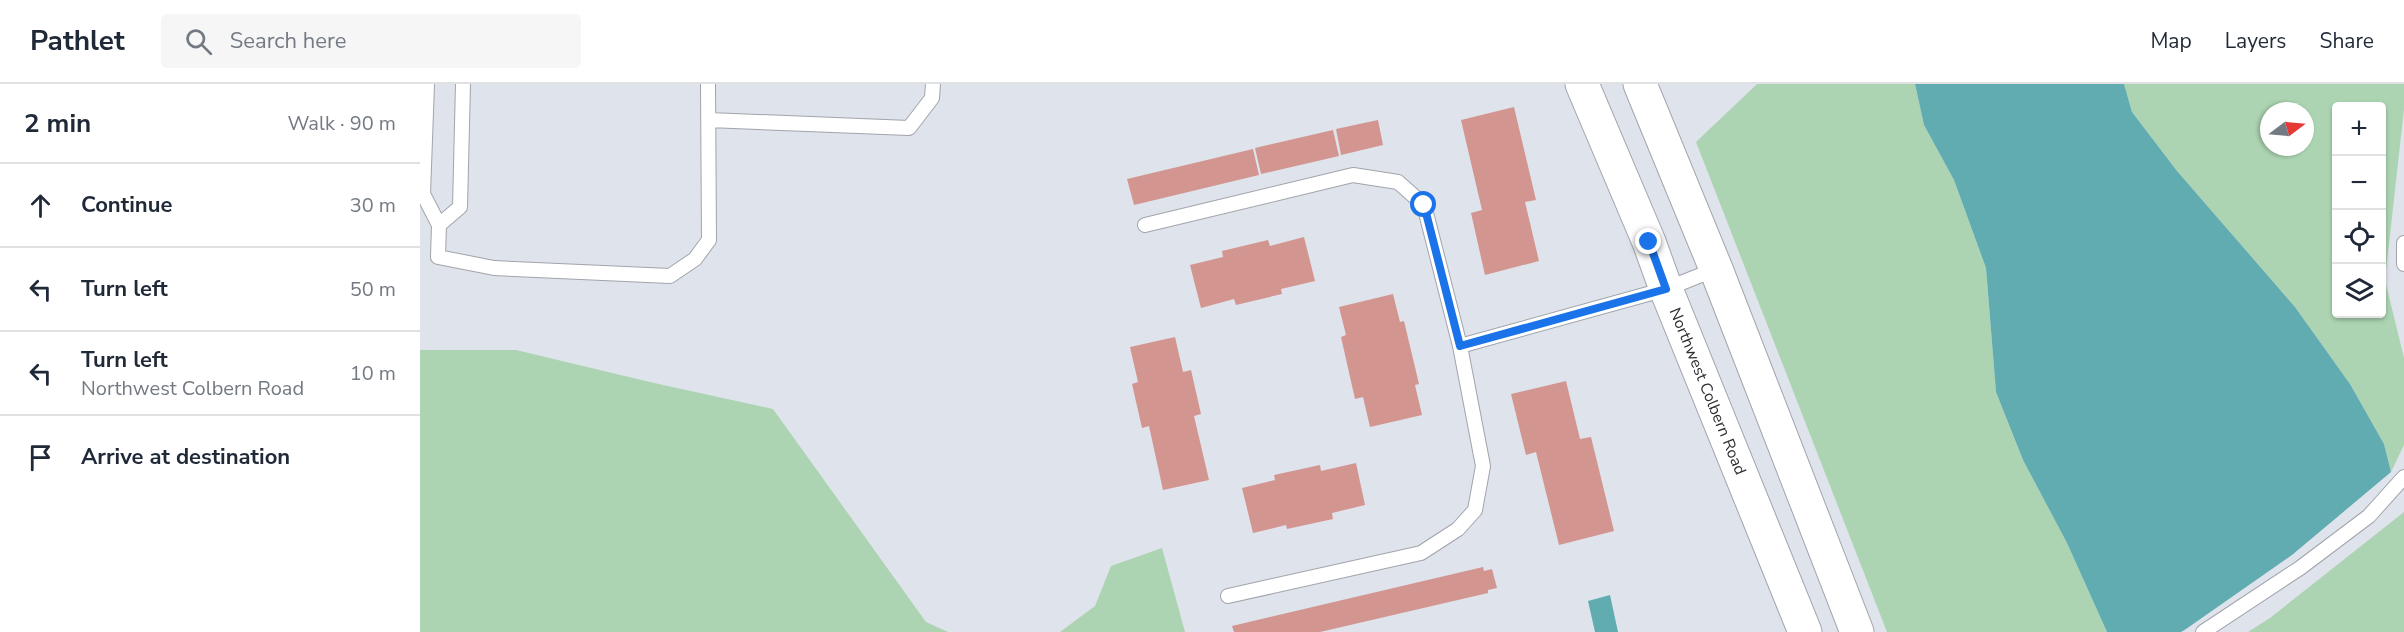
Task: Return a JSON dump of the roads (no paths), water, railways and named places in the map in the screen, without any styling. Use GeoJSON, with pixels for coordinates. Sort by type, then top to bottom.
{"type":"FeatureCollection","features":[{"type":"Feature","properties":{"kind":"main road","name":"Northwest Colbern Road"},"geometry":{"type":"LineString","coordinates":[[1582,84],[1649,242],[1805,632]]}},
{"type":"Feature","properties":{"kind":"main road"},"geometry":{"type":"LineString","coordinates":[[1640,84],[1716,269],[1857,632]]}},
{"type":"Feature","properties":{"kind":"lane"},"geometry":{"type":"LineString","coordinates":[[427,84],[423,194],[439,225],[438,257],[494,268],[670,276],[695,260],[709,240],[708,84]]}},
{"type":"Feature","properties":{"kind":"lane"},"geometry":{"type":"LineString","coordinates":[[439,225],[460,207],[463,84]]}},
{"type":"Feature","properties":{"kind":"lane"},"geometry":{"type":"LineString","coordinates":[[709,120],[909,128],[932,98],[933,84]]}},
{"type":"Feature","properties":{"kind":"lane"},"geometry":{"type":"LineString","coordinates":[[1145,225],[1353,175],[1398,182],[1424,205],[1460,346],[1483,466],[1475,510],[1458,529],[1421,553],[1228,596]]}},
{"type":"Feature","properties":{"kind":"lane"},"geometry":{"type":"LineString","coordinates":[[2404,243],[2404,264]]}},
{"type":"Feature","properties":{"kind":"lane"},"geometry":{"type":"LineString","coordinates":[[1460,346],[1666,289],[1716,269]]}},
{"type":"Feature","properties":{"kind":"lane"},"geometry":{"type":"LineString","coordinates":[[2203,632],[2300,568],[2369,516],[2404,477]]}},
{"type":"Feature","properties":{"kind":"water"},"geometry":{"type":"Polygon","coordinates":[[[1915,84],[2124,84],[2132,112],[2177,171],[2295,307],[2350,384],[2384,444],[2391,472],[2292,555],[2181,632],[2107,632],[2067,543],[2023,460],[1996,392],[1986,268],[1954,180],[1924,125],[1915,84]]]}},
{"type":"Feature","properties":{"kind":"water"},"geometry":{"type":"Polygon","coordinates":[[[1610,595],[1618,632],[1595,632],[1588,601],[1610,595]]]}}]}
